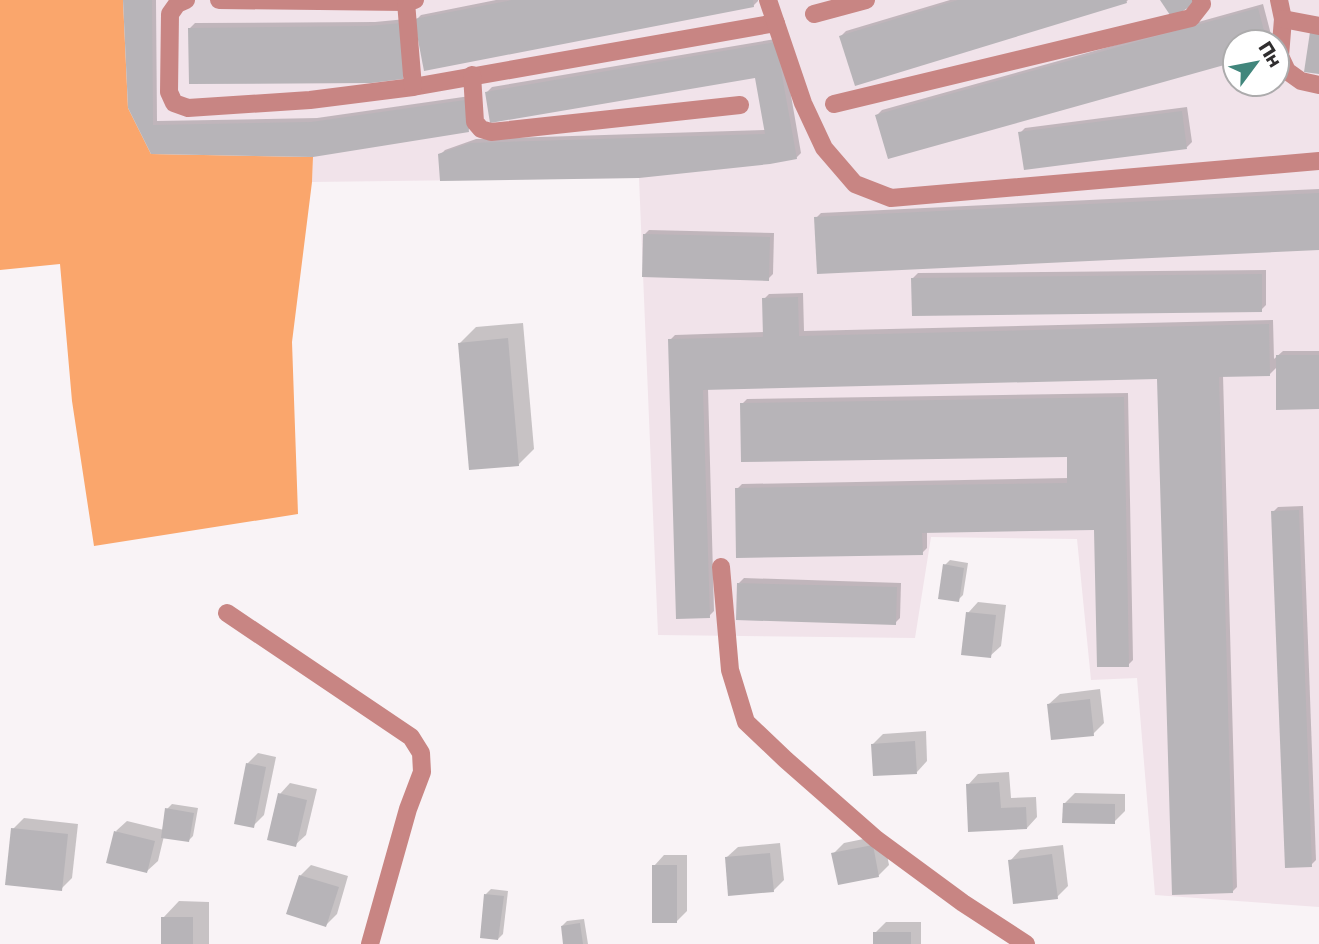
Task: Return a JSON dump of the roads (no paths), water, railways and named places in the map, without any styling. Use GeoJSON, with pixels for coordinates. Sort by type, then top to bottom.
{"type":"FeatureCollection","features":[{"type":"Feature","properties":{"kind":"lane"},"geometry":{"type":"LineString","coordinates":[[186,0],[177,5],[170,14],[169,92],[174,103],[188,108],[310,100],[413,87],[776,23]]}},
{"type":"Feature","properties":{"kind":"lane"},"geometry":{"type":"LineString","coordinates":[[219,0],[410,1],[413,87]]}},
{"type":"Feature","properties":{"kind":"lane"},"geometry":{"type":"LineString","coordinates":[[768,0],[803,103],[824,148],[855,184],[891,198],[1319,161]]}},
{"type":"Feature","properties":{"kind":"lane"},"geometry":{"type":"LineString","coordinates":[[814,14],[866,0]]}},
{"type":"Feature","properties":{"kind":"lane"},"geometry":{"type":"LineString","coordinates":[[834,104],[1191,18],[1202,4],[1201,0]]}},
{"type":"Feature","properties":{"kind":"lane"},"geometry":{"type":"LineString","coordinates":[[1279,0],[1283,19],[1280,56],[1287,71],[1301,81],[1319,85]]}},
{"type":"Feature","properties":{"kind":"lane"},"geometry":{"type":"LineString","coordinates":[[1283,19],[1319,26]]}},
{"type":"Feature","properties":{"kind":"lane"},"geometry":{"type":"LineString","coordinates":[[472,75],[475,122],[481,129],[491,132],[740,105]]}},
{"type":"Feature","properties":{"kind":"lane"},"geometry":{"type":"LineString","coordinates":[[721,567],[730,670],[746,722],[876,839],[963,903],[1027,944]]}},
{"type":"Feature","properties":{"kind":"lane"},"geometry":{"type":"LineString","coordinates":[[227,613],[411,737],[421,753],[422,772],[408,809],[370,944]]}}]}
